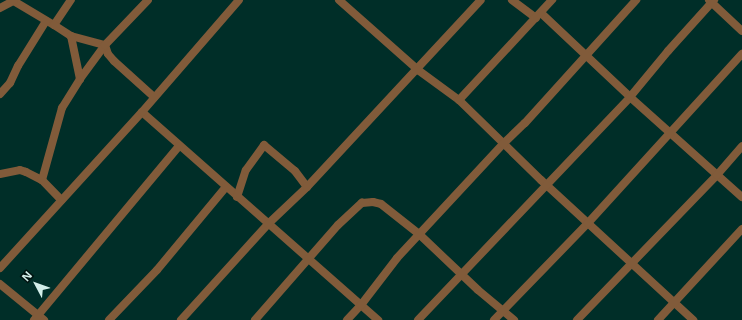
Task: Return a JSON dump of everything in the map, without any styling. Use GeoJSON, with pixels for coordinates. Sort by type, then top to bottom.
{"type":"FeatureCollection","features":[{"type":"Feature","properties":{"kind":"street"},"geometry":{"type":"LineString","coordinates":[[0,8],[12,0],[71,36],[106,45]]}},
{"type":"Feature","properties":{"kind":"street"},"geometry":{"type":"LineString","coordinates":[[54,25],[70,0]]}},
{"type":"Feature","properties":{"kind":"street"},"geometry":{"type":"LineString","coordinates":[[42,180],[62,108],[80,79],[106,45],[148,0]]}},
{"type":"Feature","properties":{"kind":"street"},"geometry":{"type":"LineString","coordinates":[[0,268],[142,112],[239,0]]}},
{"type":"Feature","properties":{"kind":"street"},"geometry":{"type":"LineString","coordinates":[[339,0],[418,70],[459,100],[546,185],[693,320]]}},
{"type":"Feature","properties":{"kind":"street"},"geometry":{"type":"LineString","coordinates":[[181,320],[268,224],[307,187],[418,70],[481,0]]}},
{"type":"Feature","properties":{"kind":"street"},"geometry":{"type":"LineString","coordinates":[[512,0],[538,16],[586,56],[742,197]]}},
{"type":"Feature","properties":{"kind":"street"},"geometry":{"type":"LineString","coordinates":[[459,100],[552,0]]}},
{"type":"Feature","properties":{"kind":"street"},"geometry":{"type":"LineString","coordinates":[[347,320],[361,305],[397,258],[586,56],[636,0]]}},
{"type":"Feature","properties":{"kind":"street"},"geometry":{"type":"LineString","coordinates":[[418,320],[630,97],[712,1],[742,31]]}},
{"type":"Feature","properties":{"kind":"street"},"geometry":{"type":"LineString","coordinates":[[0,94],[10,83],[18,66],[46,21]]}},
{"type":"Feature","properties":{"kind":"street"},"geometry":{"type":"LineString","coordinates":[[71,36],[80,79]]}},
{"type":"Feature","properties":{"kind":"street"},"geometry":{"type":"LineString","coordinates":[[106,45],[108,54],[114,61],[154,98]]}},
{"type":"Feature","properties":{"kind":"street"},"geometry":{"type":"LineString","coordinates":[[494,320],[588,223],[742,54]]}},
{"type":"Feature","properties":{"kind":"street"},"geometry":{"type":"LineString","coordinates":[[142,112],[378,320]]}},
{"type":"Feature","properties":{"kind":"street"},"geometry":{"type":"LineString","coordinates":[[237,197],[246,170],[264,145],[295,171],[307,187]]}},
{"type":"Feature","properties":{"kind":"street"},"geometry":{"type":"LineString","coordinates":[[0,284],[39,318],[179,146]]}},
{"type":"Feature","properties":{"kind":"street"},"geometry":{"type":"LineString","coordinates":[[577,320],[717,175],[742,146]]}},
{"type":"Feature","properties":{"kind":"street"},"geometry":{"type":"LineString","coordinates":[[0,174],[20,170],[42,180],[61,200]]}},
{"type":"Feature","properties":{"kind":"street"},"geometry":{"type":"LineString","coordinates":[[109,320],[157,270],[226,187]]}},
{"type":"Feature","properties":{"kind":"street"},"geometry":{"type":"LineString","coordinates":[[256,320],[338,225],[362,203],[374,202],[381,204],[419,234],[462,275],[514,320]]}},
{"type":"Feature","properties":{"kind":"street"},"geometry":{"type":"LineString","coordinates":[[658,320],[742,229]]}}]}
